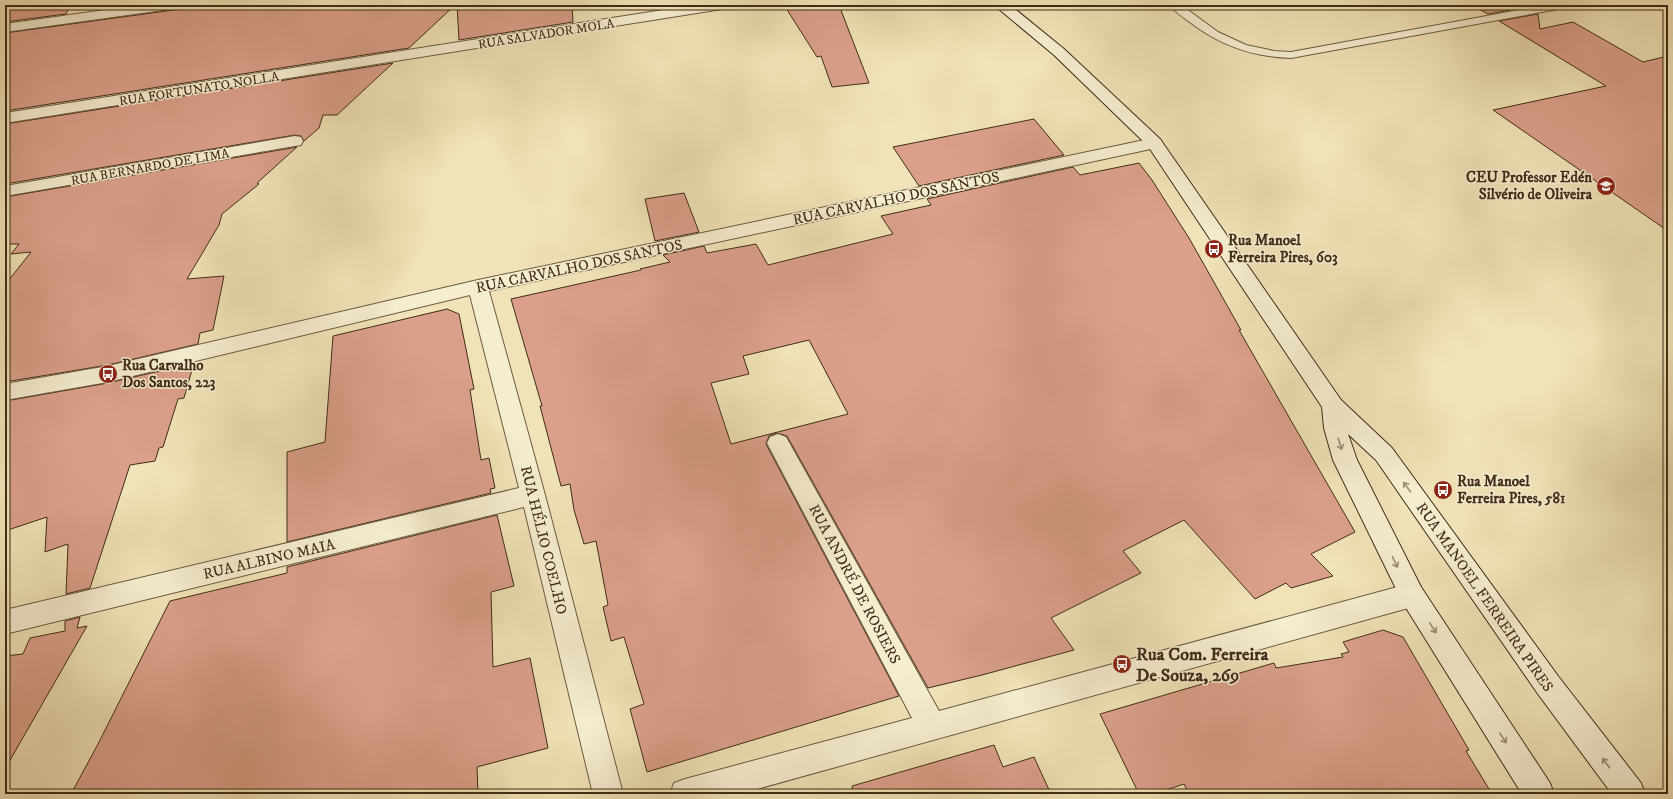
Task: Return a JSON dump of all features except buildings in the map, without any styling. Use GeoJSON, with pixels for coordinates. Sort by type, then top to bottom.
{"type":"FeatureCollection","features":[{"type":"Feature","properties":{"kind":"street"},"geometry":{"type":"LineString","coordinates":[[5,28],[171,5]]}},
{"type":"Feature","properties":{"kind":"street","name":"RUA SALVADOR MOLA"},"geometry":{"type":"LineString","coordinates":[[393,58],[722,5]]}},
{"type":"Feature","properties":{"kind":"street","name":"RUA MANOEL FERREIRA PIRES"},"geometry":{"type":"LineString","coordinates":[[1001,5],[1059,52],[1154,143],[1333,406],[1384,454],[1548,684],[1630,794]]}},
{"type":"Feature","properties":{"kind":"street","name":"RUA FORTUNATO NOLLA"},"geometry":{"type":"LineString","coordinates":[[5,118],[393,58]]}},
{"type":"Feature","properties":{"kind":"street","name":"RUA BERNARDO DE LIMA"},"geometry":{"type":"LineString","coordinates":[[5,191],[295,141]]}},
{"type":"Feature","properties":{"kind":"street","name":"RUA CARVALHO DOS SANTOS"},"geometry":{"type":"LineString","coordinates":[[5,392],[108,374],[478,287],[1154,143]]}},
{"type":"Feature","properties":{"kind":"street","name":"RUA HÉLIO COELHO"},"geometry":{"type":"LineString","coordinates":[[478,287],[533,495],[608,794]]}},
{"type":"Feature","properties":{"kind":"street","name":"RUA MANOEL FERREIRA PIRES"},"geometry":{"type":"LineString","coordinates":[[1333,406],[1335,428],[1345,460],[1412,595],[1539,794]]}},
{"type":"Feature","properties":{"kind":"street","name":"RUA ANDRÉ DE ROSIERS"},"geometry":{"type":"LineString","coordinates":[[778,443],[932,726]]}},
{"type":"Feature","properties":{"kind":"street","name":"RUA ALBINO MAIA"},"geometry":{"type":"LineString","coordinates":[[5,622],[533,495]]}},
{"type":"Feature","properties":{"kind":"street"},"geometry":{"type":"LineString","coordinates":[[685,794],[1412,595]]}},
{"type":"Feature","properties":{"kind":"lane"},"geometry":{"type":"LineString","coordinates":[[1175,5],[1194,22],[1231,44],[1251,51],[1271,55],[1291,55],[1564,5]]}},
{"type":"Feature","properties":{"kind":"place","name":"CEU Professor Edén Silvério de Oliveira"},"geometry":{"type":"Point","coordinates":[1606,186]}},
{"type":"Feature","properties":{"kind":"place","name":"Rua Manoel Ferreira Pires, 603"},"geometry":{"type":"Point","coordinates":[1214,249]}},
{"type":"Feature","properties":{"kind":"place","name":"Rua Carvalho Dos Santos, 223"},"geometry":{"type":"Point","coordinates":[108,374]}},
{"type":"Feature","properties":{"kind":"place","name":"Rua Manoel Ferreira Pires, 581"},"geometry":{"type":"Point","coordinates":[1443,490]}},
{"type":"Feature","properties":{"kind":"place","name":"Rua Com. Ferreira De Souza, 269"},"geometry":{"type":"Point","coordinates":[1122,664]}}]}
